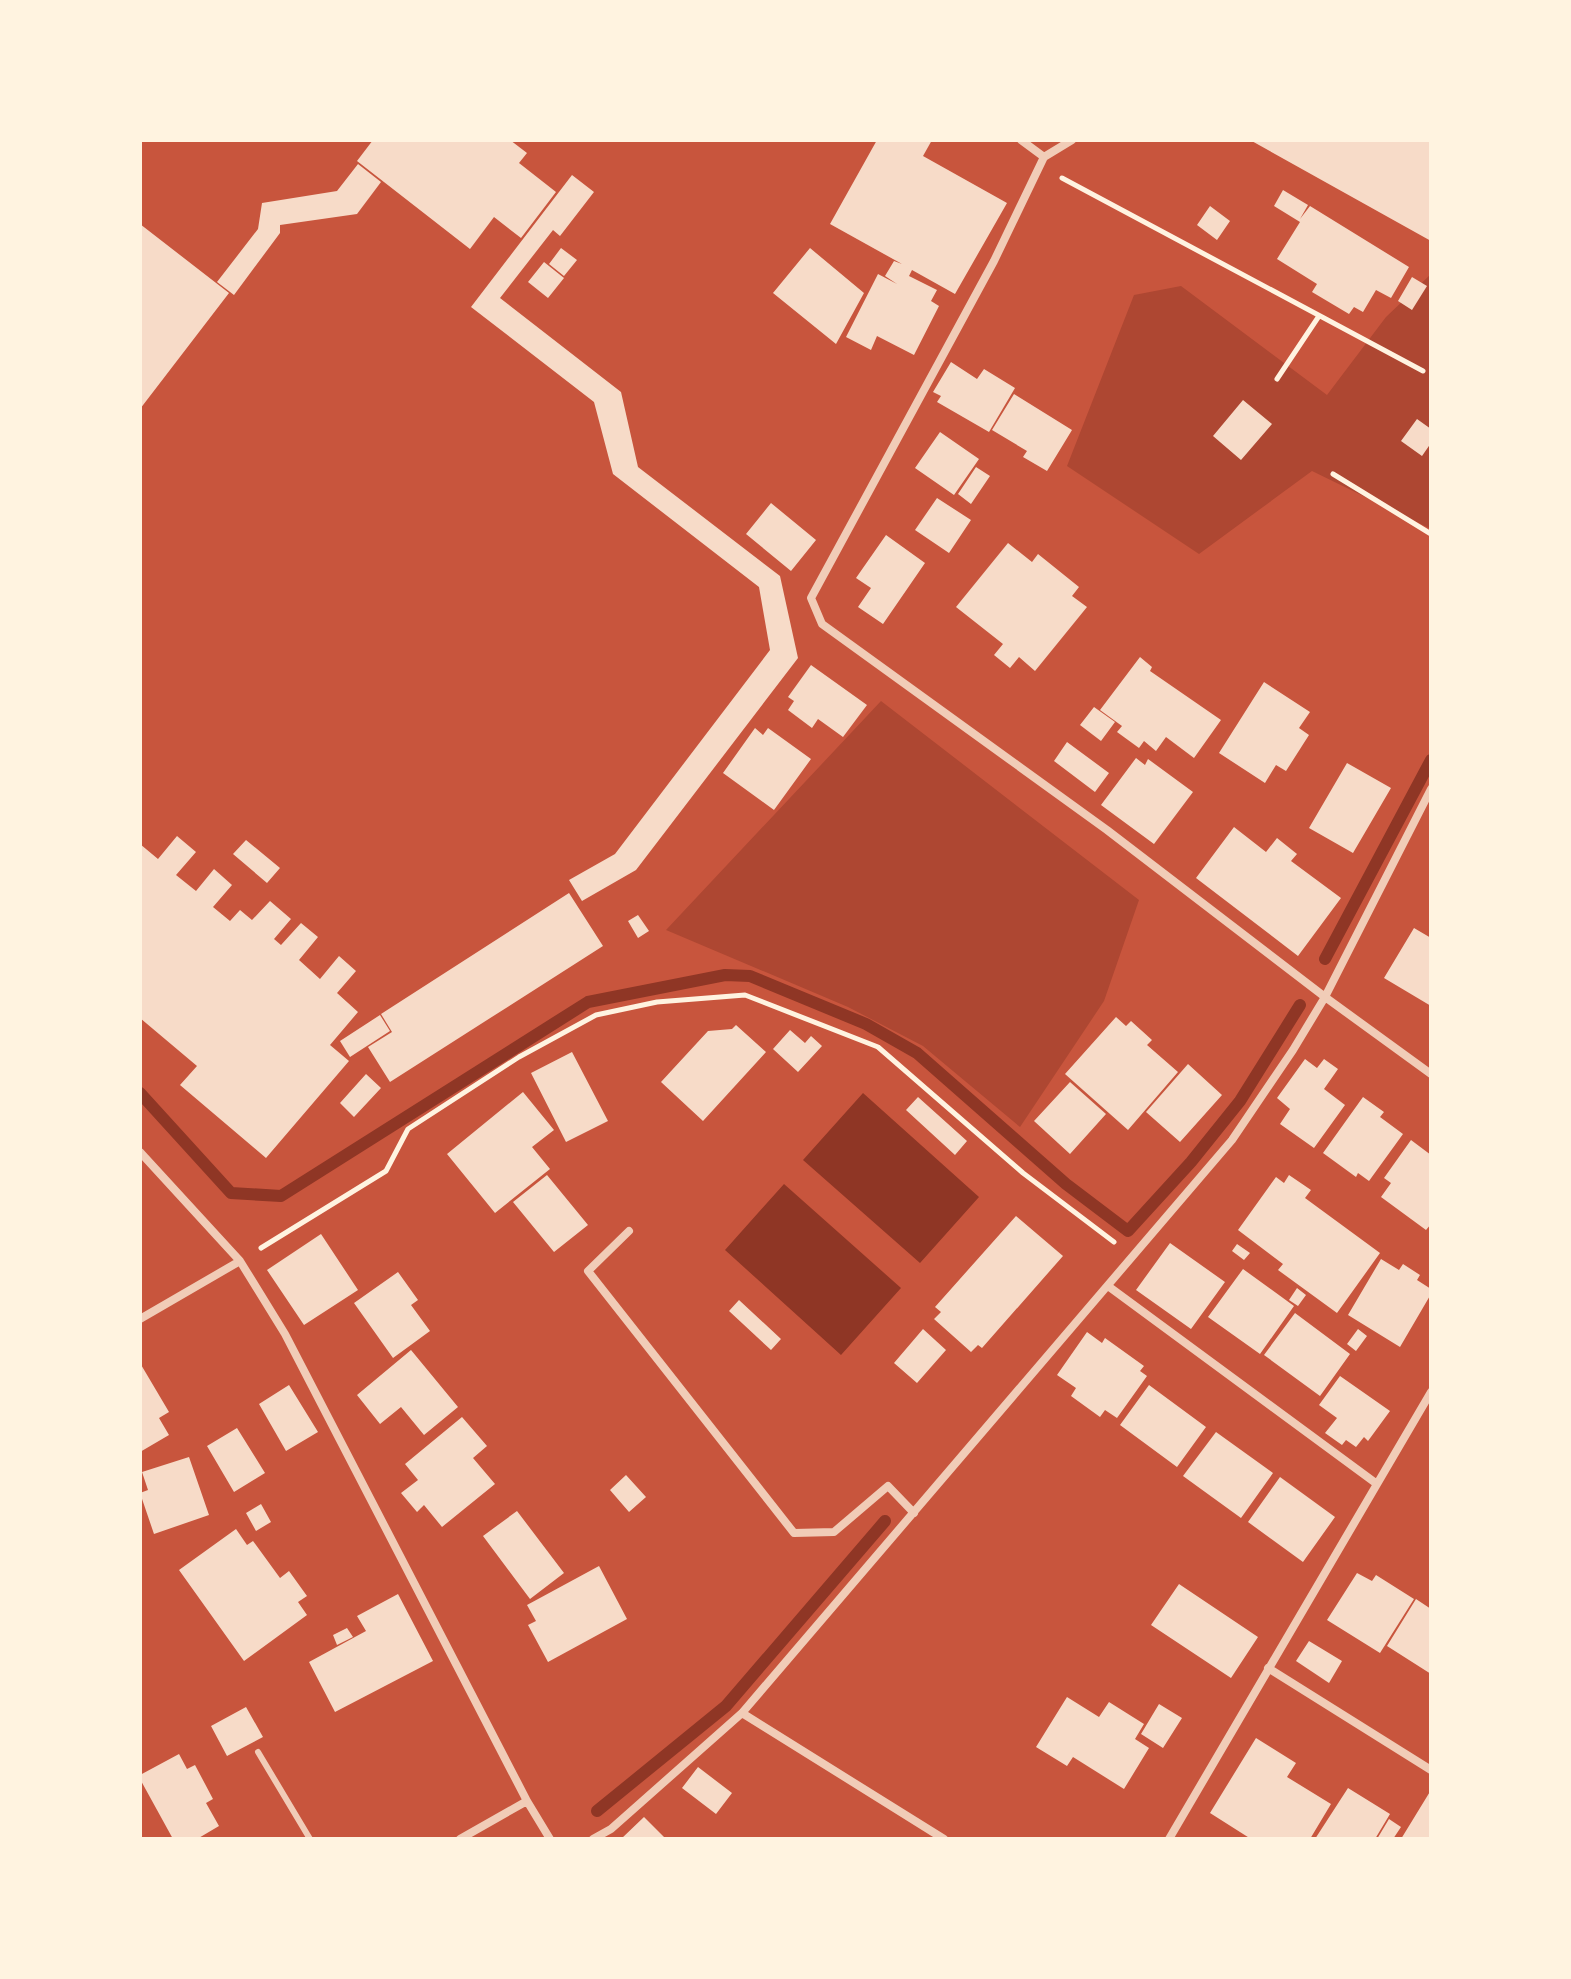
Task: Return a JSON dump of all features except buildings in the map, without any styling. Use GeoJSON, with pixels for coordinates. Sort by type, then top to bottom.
{"type":"FeatureCollection","features":[{"type":"Feature","properties":{"kind":"street"},"geometry":{"type":"LineString","coordinates":[[1021,140],[1042,161]]}},
{"type":"Feature","properties":{"kind":"street"},"geometry":{"type":"LineString","coordinates":[[1072,140],[1042,161],[994,261],[811,598],[822,624],[1107,830],[1431,1074]]}},
{"type":"Feature","properties":{"kind":"street"},"geometry":{"type":"LineString","coordinates":[[593,1839],[611,1829],[742,1713],[1232,1140],[1325,997],[1431,789]]}},
{"type":"Feature","properties":{"kind":"street"},"geometry":{"type":"LineString","coordinates":[[140,1152],[240,1261],[285,1334],[527,1801],[550,1839]]}},
{"type":"Feature","properties":{"kind":"street"},"geometry":{"type":"LineString","coordinates":[[629,1231],[588,1271],[794,1533],[834,1532],[888,1486],[914,1513]]}},
{"type":"Feature","properties":{"kind":"street"},"geometry":{"type":"LineString","coordinates":[[140,1319],[240,1261]]}},
{"type":"Feature","properties":{"kind":"street"},"geometry":{"type":"LineString","coordinates":[[1108,1286],[1377,1484]]}},
{"type":"Feature","properties":{"kind":"street"},"geometry":{"type":"LineString","coordinates":[[1169,1839],[1431,1392]]}},
{"type":"Feature","properties":{"kind":"street"},"geometry":{"type":"LineString","coordinates":[[1268,1668],[1431,1770]]}},
{"type":"Feature","properties":{"kind":"street"},"geometry":{"type":"LineString","coordinates":[[742,1713],[944,1839]]}},
{"type":"Feature","properties":{"kind":"street"},"geometry":{"type":"LineString","coordinates":[[460,1839],[527,1801]]}},
{"type":"Feature","properties":{"kind":"lane"},"geometry":{"type":"LineString","coordinates":[[258,1752],[310,1839]]}},
{"type":"Feature","properties":{"kind":"path"},"geometry":{"type":"LineString","coordinates":[[1042,161],[1423,371]]}},
{"type":"Feature","properties":{"kind":"path"},"geometry":{"type":"LineString","coordinates":[[1277,379],[1319,316]]}},
{"type":"Feature","properties":{"kind":"path"},"geometry":{"type":"LineString","coordinates":[[1333,474],[1431,534]]}},
{"type":"Feature","properties":{"kind":"path"},"geometry":{"type":"LineString","coordinates":[[240,1261],[386,1171],[408,1129],[519,1057],[596,1015],[657,1002],[745,995],[878,1047],[1023,1173],[1133,1256]]}},
{"type":"Feature","properties":{"kind":"shaded area"},"geometry":{"type":"Polygon","coordinates":[[[1431,274],[1431,529],[1312,471],[1199,554],[1067,466],[1134,295],[1181,286],[1327,395],[1386,317],[1431,274]]]}},
{"type":"Feature","properties":{"kind":"shaded area"},"geometry":{"type":"Polygon","coordinates":[[[881,701],[1139,900],[1104,1001],[1020,1127],[923,1046],[848,1007],[666,930],[881,701]]]}},
{"type":"Feature","properties":{"kind":"shaded area"},"geometry":{"type":"Polygon","coordinates":[[[863,1093],[979,1197],[920,1263],[803,1160],[863,1093]]]}},
{"type":"Feature","properties":{"kind":"shaded area"},"geometry":{"type":"Polygon","coordinates":[[[784,1184],[901,1288],[841,1355],[725,1250],[784,1184]]]}},
{"type":"Feature","properties":{"kind":"waterway"},"geometry":{"type":"LineString","coordinates":[[1325,959],[1431,760]]}},
{"type":"Feature","properties":{"kind":"waterway"},"geometry":{"type":"LineString","coordinates":[[140,1093],[231,1193],[281,1196],[588,1002],[725,975],[750,976],[866,1024],[917,1053],[1066,1184],[1128,1231],[1191,1162],[1240,1101],[1300,1005]]}},
{"type":"Feature","properties":{"kind":"waterway"},"geometry":{"type":"LineString","coordinates":[[597,1811],[726,1706],[885,1521]]}}]}
